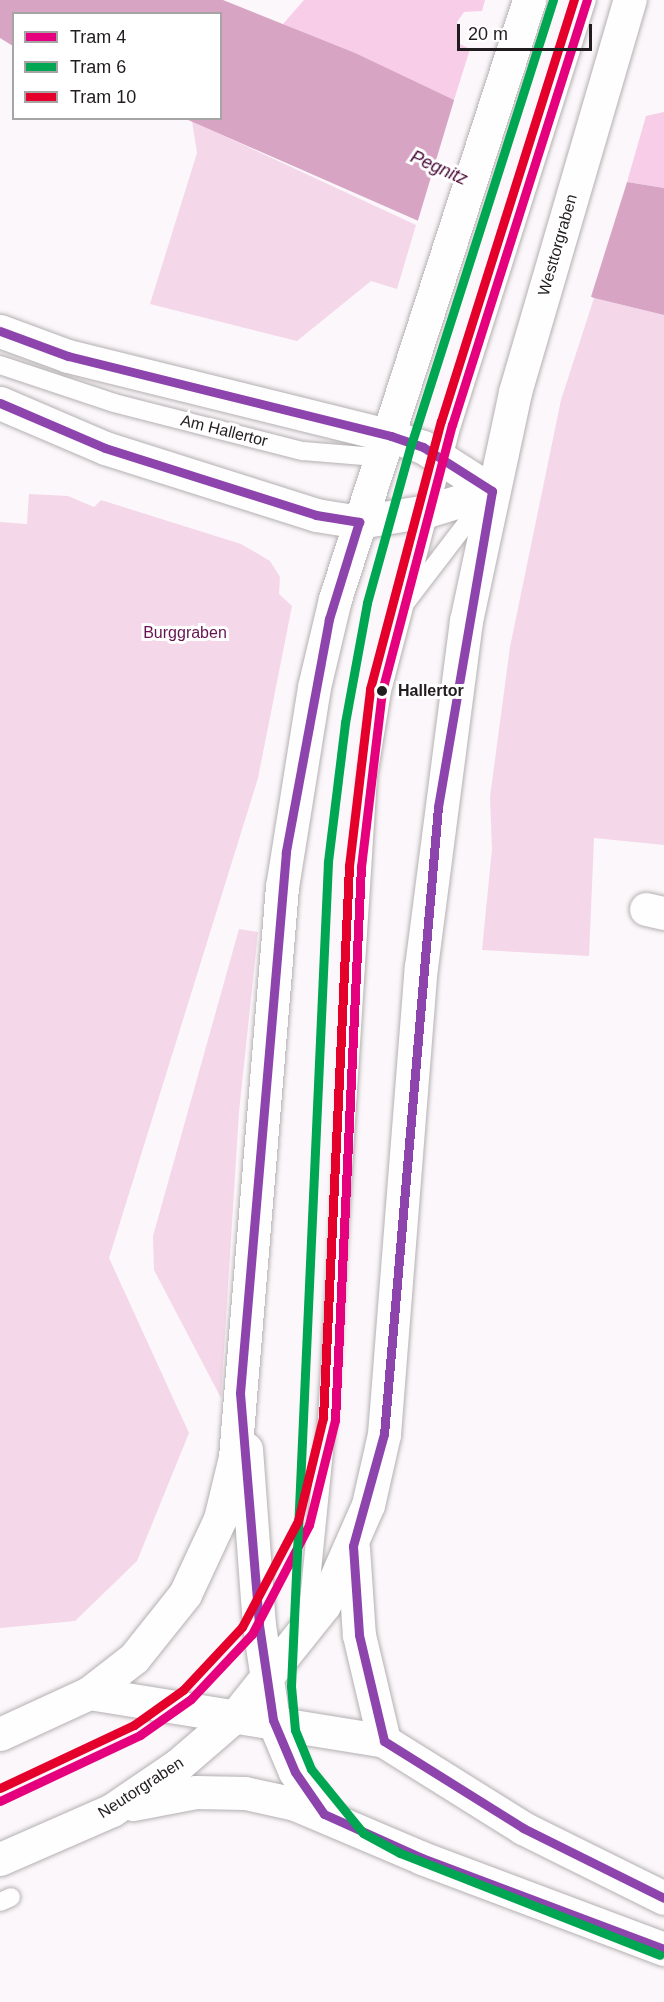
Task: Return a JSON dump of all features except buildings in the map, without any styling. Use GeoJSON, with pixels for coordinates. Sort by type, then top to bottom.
{"type":"FeatureCollection","features":[{"type":"Feature","properties":{"kind":"main road"},"geometry":{"type":"LineString","coordinates":[[0,1734],[89,1693],[155,1636],[205,1555],[231,1477],[288,842],[329,619],[359,522],[388,448],[435,303],[529,0]]}},
{"type":"Feature","properties":{"kind":"main road","name":"Westtorgraben"},"geometry":{"type":"LineString","coordinates":[[492,491],[531,337],[630,0]]}},
{"type":"Feature","properties":{"kind":"main road","name":"Am Hallertor"},"geometry":{"type":"LineString","coordinates":[[0,331],[128,372],[388,448],[433,453],[492,491]]}},
{"type":"Feature","properties":{"kind":"main road"},"geometry":{"type":"LineString","coordinates":[[0,403],[105,448],[316,515],[359,522],[427,511],[492,491]]}},
{"type":"Feature","properties":{"kind":"main road","name":"Neutorgraben"},"geometry":{"type":"LineString","coordinates":[[0,1859],[112,1810],[178,1765],[237,1714],[306,1632],[353,1546],[384,1434],[438,807],[492,491]]}},
{"type":"Feature","properties":{"kind":"main road"},"geometry":{"type":"LineString","coordinates":[[240,1393],[266,1682],[273,1720],[295,1772],[324,1814]]}},
{"type":"Feature","properties":{"kind":"main road"},"geometry":{"type":"LineString","coordinates":[[353,1546],[359,1635],[384,1741]]}},
{"type":"Feature","properties":{"kind":"main road"},"geometry":{"type":"LineString","coordinates":[[89,1693],[237,1714],[384,1741],[523,1828],[664,1898]]}},
{"type":"Feature","properties":{"kind":"main road"},"geometry":{"type":"LineString","coordinates":[[112,1810],[170,1795],[234,1793],[324,1814],[422,1858],[664,1949]]}},
{"type":"Feature","properties":{"kind":"lane"},"geometry":{"type":"LineString","coordinates":[[306,1632],[327,1419],[368,776],[402,607],[427,511],[433,453],[452,425],[587,0]]}},
{"type":"Feature","properties":{"kind":"lane","name":"Am Hallertor"},"geometry":{"type":"LineString","coordinates":[[0,366],[67,389],[303,451],[388,448]]}},
{"type":"Feature","properties":{"kind":"lane"},"geometry":{"type":"LineString","coordinates":[[402,607],[492,491]]}},
{"type":"Feature","properties":{"kind":"green space"},"geometry":{"type":"Polygon","coordinates":[[[192,121],[416,225],[397,289],[371,281],[297,341],[150,304],[197,153],[192,121]]]}},
{"type":"Feature","properties":{"kind":"green space"},"geometry":{"type":"Polygon","coordinates":[[[594,298],[664,315],[664,845],[594,838],[589,956],[482,950],[492,849],[490,797],[510,647],[561,400],[594,298]]]}},
{"type":"Feature","properties":{"kind":"green space","name":"Burggraben"},"geometry":{"type":"Polygon","coordinates":[[[29,494],[68,496],[94,507],[101,500],[241,544],[270,561],[280,577],[279,594],[292,606],[258,778],[109,1258],[189,1433],[137,1561],[75,1621],[0,1628],[0,522],[27,524],[29,494]]]}},
{"type":"Feature","properties":{"kind":"green space"},"geometry":{"type":"Polygon","coordinates":[[[239,929],[258,932],[239,1112],[221,1398],[154,1270],[153,1236],[239,929]]]}},
{"type":"Feature","properties":{"kind":"shaded area"},"geometry":{"type":"Polygon","coordinates":[[[304,0],[485,0],[482,11],[464,12],[457,22],[460,44],[470,49],[454,100],[283,24],[304,0]]]}},
{"type":"Feature","properties":{"kind":"shaded area"},"geometry":{"type":"Polygon","coordinates":[[[664,112],[664,188],[627,182],[646,116],[664,112]]]}},
{"type":"Feature","properties":{"kind":"water","name":"Pegnitz"},"geometry":{"type":"Polygon","coordinates":[[[0,0],[223,0],[355,53],[627,182],[664,188],[664,315],[594,298],[188,120],[222,120],[222,12],[12,12],[12,45],[0,38],[0,0]]]}},
{"type":"Feature","properties":{"kind":"pier"},"geometry":{"type":"Polygon","coordinates":[[[556,0],[664,0],[664,49],[558,3],[556,0]]]}},
{"type":"Feature","properties":{"kind":"pier"},"geometry":{"type":"Polygon","coordinates":[[[455,97],[628,179],[590,300],[416,227],[455,97]]]}},
{"type":"Feature","properties":{"kind":"tram line","name":"6"},"geometry":{"type":"LineString","coordinates":[[553,0],[411,444],[367,603],[345,723],[328,862],[291,1686],[295,1730],[311,1769],[363,1833],[400,1853],[660,1955]]}},
{"type":"Feature","properties":{"kind":"tram line","name":"10"},"geometry":{"type":"LineString","coordinates":[[0,1788],[134,1725],[183,1690],[242,1627],[298,1521],[323,1418],[349,866],[370,689],[441,421],[574,0]]}},
{"type":"Feature","properties":{"kind":"tram line","name":"4"},"geometry":{"type":"LineString","coordinates":[[0,1801],[140,1735],[191,1699],[252,1634],[309,1525],[335,1420],[361,867],[382,691],[452,425],[587,0]]}},
{"type":"Feature","properties":{"kind":"transit line"},"geometry":{"type":"LineString","coordinates":[[0,331],[68,356],[391,436],[423,447],[492,491],[438,807],[384,1434],[353,1546],[359,1635],[384,1741],[523,1828],[664,1898]]}},
{"type":"Feature","properties":{"kind":"transit line"},"geometry":{"type":"LineString","coordinates":[[0,403],[105,448],[316,515],[359,522],[329,619],[286,852],[240,1393],[259,1625],[273,1720],[295,1772],[324,1814],[422,1858],[664,1949]]}},
{"type":"Feature","properties":{"kind":"place","name":"Hallertor"},"geometry":{"type":"Point","coordinates":[382,691]}}]}
